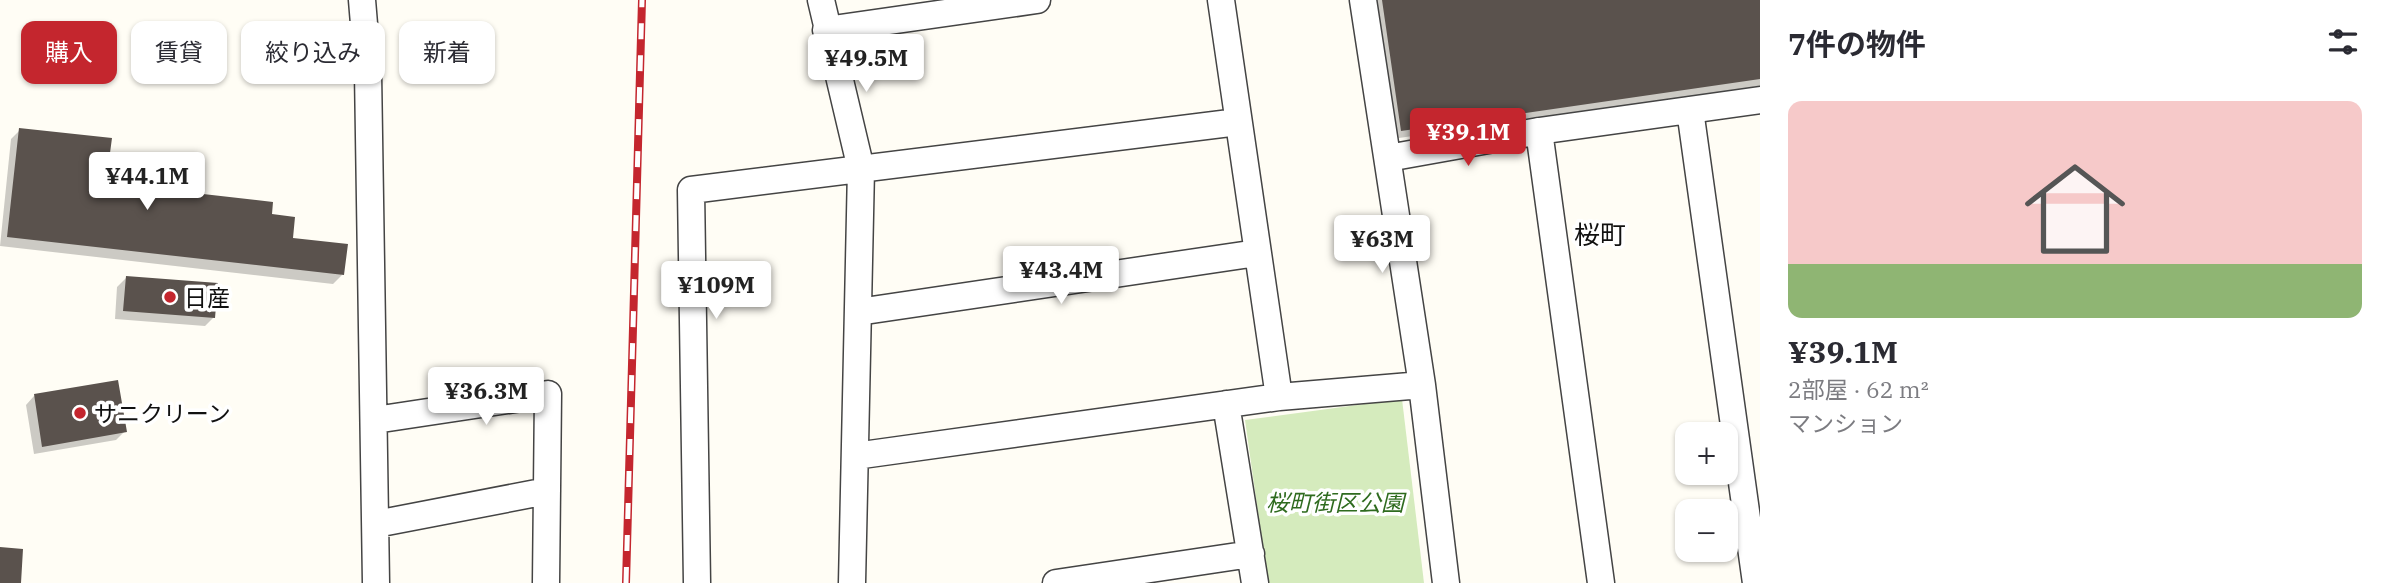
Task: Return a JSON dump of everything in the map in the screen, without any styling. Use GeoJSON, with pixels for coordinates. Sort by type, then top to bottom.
{"type":"FeatureCollection","features":[{"type":"Feature","properties":{"kind":"street"},"geometry":{"type":"LineString","coordinates":[[362,0],[368,72],[376,524],[373,582]]}},
{"type":"Feature","properties":{"kind":"street"},"geometry":{"type":"LineString","coordinates":[[821,0],[861,169],[852,583]]}},
{"type":"Feature","properties":{"kind":"street"},"geometry":{"type":"LineString","coordinates":[[826,30],[1037,0]]}},
{"type":"Feature","properties":{"kind":"street"},"geometry":{"type":"LineString","coordinates":[[1221,0],[1279,397]]}},
{"type":"Feature","properties":{"kind":"street"},"geometry":{"type":"LineString","coordinates":[[1363,0],[1422,385],[1446,583]]}},
{"type":"Feature","properties":{"kind":"street"},"geometry":{"type":"LineString","coordinates":[[1388,158],[1539,131],[1760,100]]}},
{"type":"Feature","properties":{"kind":"street"},"geometry":{"type":"LineString","coordinates":[[1690,110],[1756,583]]}},
{"type":"Feature","properties":{"kind":"street"},"geometry":{"type":"LineString","coordinates":[[697,583],[691,190],[1238,122]]}},
{"type":"Feature","properties":{"kind":"street"},"geometry":{"type":"LineString","coordinates":[[1539,131],[1601,583]]}},
{"type":"Feature","properties":{"kind":"street"},"geometry":{"type":"LineString","coordinates":[[858,312],[1257,253]]}},
{"type":"Feature","properties":{"kind":"street"},"geometry":{"type":"LineString","coordinates":[[855,456],[1279,397],[1422,385]]}},
{"type":"Feature","properties":{"kind":"street"},"geometry":{"type":"LineString","coordinates":[[374,421],[548,394],[546,583]]}},
{"type":"Feature","properties":{"kind":"street"},"geometry":{"type":"LineString","coordinates":[[1226,404],[1255,583]]}},
{"type":"Feature","properties":{"kind":"street"},"geometry":{"type":"LineString","coordinates":[[376,524],[547,491]]}},
{"type":"Feature","properties":{"kind":"street"},"geometry":{"type":"LineString","coordinates":[[1056,583],[1251,554]]}},
{"type":"Feature","properties":{"kind":"green space","name":"桜町街区公園"},"geometry":{"type":"Polygon","coordinates":[[[1402,399],[1424,583],[1268,583],[1245,420],[1402,399]]]}},
{"type":"Feature","properties":{"kind":"building"},"geometry":{"type":"Polygon","coordinates":[[[1382,0],[1760,0],[1760,79],[1401,131],[1382,0]]]}},
{"type":"Feature","properties":{"kind":"building"},"geometry":{"type":"Polygon","coordinates":[[[19,128],[112,138],[106,183],[273,202],[272,214],[295,217],[293,238],[348,244],[344,275],[7,237],[19,128]]]}},
{"type":"Feature","properties":{"kind":"building","name":"日産"},"geometry":{"type":"Polygon","coordinates":[[[126,276],[218,283],[215,318],[123,311],[126,276]]]}},
{"type":"Feature","properties":{"kind":"building","name":"サニクリーン"},"geometry":{"type":"Polygon","coordinates":[[[118,380],[127,432],[42,447],[34,394],[118,380]]]}},
{"type":"Feature","properties":{"kind":"building"},"geometry":{"type":"Polygon","coordinates":[[[0,547],[23,549],[21,583],[0,583],[0,547]]]}},
{"type":"Feature","properties":{"kind":"railway"},"geometry":{"type":"LineString","coordinates":[[626,583],[642,0]]}},
{"type":"Feature","properties":{"kind":"place","name":"日産"},"geometry":{"type":"Point","coordinates":[170,297]}},
{"type":"Feature","properties":{"kind":"place","name":"サニクリーン"},"geometry":{"type":"Point","coordinates":[80,413]}},
{"type":"Feature","properties":{"kind":"district","name":"桜町"},"geometry":{"type":"Point","coordinates":[1600,234]}}]}
